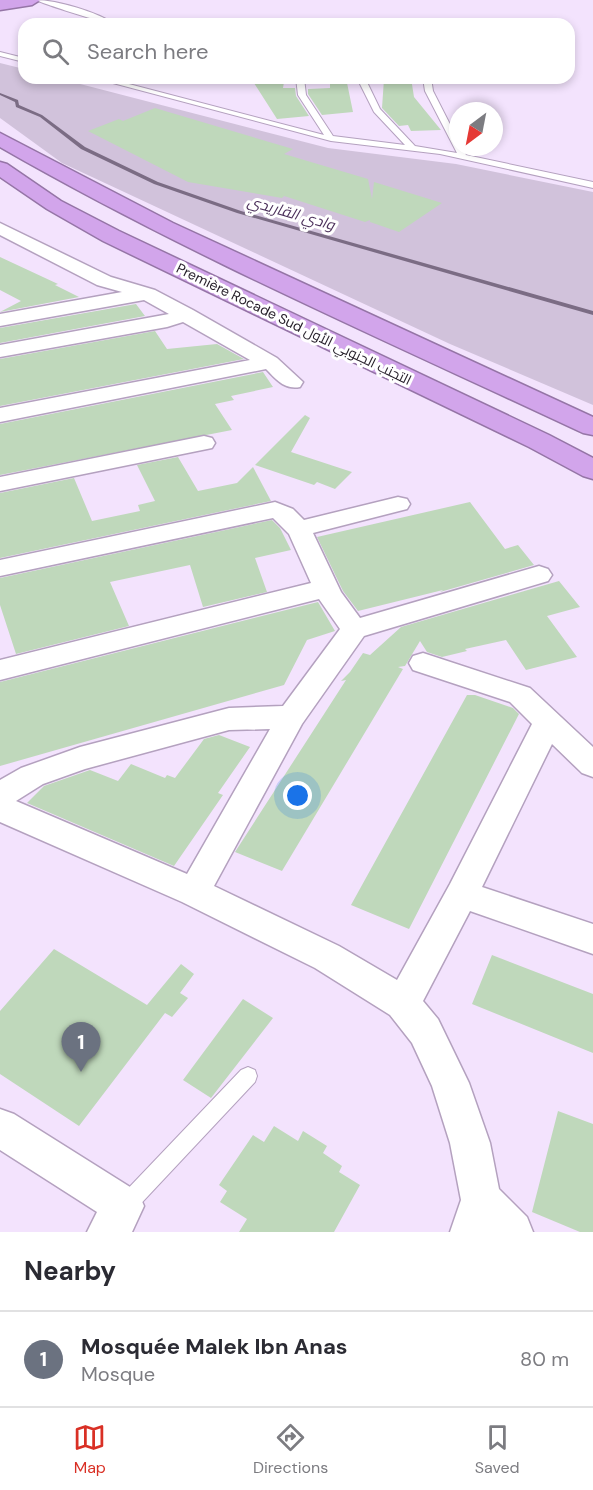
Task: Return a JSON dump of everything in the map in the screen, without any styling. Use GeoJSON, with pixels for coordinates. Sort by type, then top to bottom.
{"type":"FeatureCollection","features":[{"type":"Feature","properties":{"kind":"highway"},"geometry":{"type":"LineString","coordinates":[[0,5],[32,0]]}},
{"type":"Feature","properties":{"kind":"highway","name":"Première Rocade Sud التجنب الجنوبي الأول"},"geometry":{"type":"LineString","coordinates":[[0,139],[88,189],[165,228],[593,427]]}},
{"type":"Feature","properties":{"kind":"highway","name":"Première Rocade Sud التجنب الجنوبي الأول"},"geometry":{"type":"LineString","coordinates":[[0,168],[54,205],[111,236],[539,441],[593,470]]}},
{"type":"Feature","properties":{"kind":"street"},"geometry":{"type":"LineString","coordinates":[[0,228],[104,281],[148,294],[186,314],[270,362],[292,382]]}},
{"type":"Feature","properties":{"kind":"street"},"geometry":{"type":"LineString","coordinates":[[0,320],[148,294]]}},
{"type":"Feature","properties":{"kind":"street"},"geometry":{"type":"LineString","coordinates":[[0,351],[166,321],[186,314]]}},
{"type":"Feature","properties":{"kind":"street"},"geometry":{"type":"LineString","coordinates":[[0,415],[270,362]]}},
{"type":"Feature","properties":{"kind":"street"},"geometry":{"type":"LineString","coordinates":[[0,484],[204,443]]}},
{"type":"Feature","properties":{"kind":"street"},"geometry":{"type":"LineString","coordinates":[[298,529],[398,504]]}},
{"type":"Feature","properties":{"kind":"street"},"geometry":{"type":"LineString","coordinates":[[0,568],[275,510],[289,516],[298,529],[326,588],[354,629]]}},
{"type":"Feature","properties":{"kind":"street"},"geometry":{"type":"LineString","coordinates":[[194,892],[291,717],[354,629],[539,575]]}},
{"type":"Feature","properties":{"kind":"street"},"geometry":{"type":"LineString","coordinates":[[0,670],[326,588]]}},
{"type":"Feature","properties":{"kind":"street"},"geometry":{"type":"LineString","coordinates":[[423,663],[520,695],[593,765]]}},
{"type":"Feature","properties":{"kind":"street"},"geometry":{"type":"LineString","coordinates":[[0,795],[32,776],[80,759],[230,719],[291,717]]}},
{"type":"Feature","properties":{"kind":"street"},"geometry":{"type":"LineString","coordinates":[[403,1003],[462,894],[548,721]]}},
{"type":"Feature","properties":{"kind":"street"},"geometry":{"type":"LineString","coordinates":[[0,807],[194,892],[327,957],[403,1003],[425,1031],[450,1083],[470,1143],[476,1216],[512,1232]]}},
{"type":"Feature","properties":{"kind":"street"},"geometry":{"type":"LineString","coordinates":[[462,894],[593,939]]}},
{"type":"Feature","properties":{"kind":"street"},"geometry":{"type":"LineString","coordinates":[[0,1128],[116,1219]]}},
{"type":"Feature","properties":{"kind":"lane"},"geometry":{"type":"LineString","coordinates":[[39,0],[95,18]]}},
{"type":"Feature","properties":{"kind":"lane"},"geometry":{"type":"LineString","coordinates":[[0,54],[18,58]]}},
{"type":"Feature","properties":{"kind":"lane"},"geometry":{"type":"LineString","coordinates":[[121,84],[331,139],[449,154]]}},
{"type":"Feature","properties":{"kind":"lane"},"geometry":{"type":"LineString","coordinates":[[301,84],[302,94],[331,139]]}},
{"type":"Feature","properties":{"kind":"lane"},"geometry":{"type":"LineString","coordinates":[[364,84],[377,110],[412,148]]}},
{"type":"Feature","properties":{"kind":"lane"},"geometry":{"type":"LineString","coordinates":[[428,84],[429,91],[449,130]]}},
{"type":"Feature","properties":{"kind":"lane"},"geometry":{"type":"LineString","coordinates":[[462,156],[593,185]]}},
{"type":"Feature","properties":{"kind":"lane"},"geometry":{"type":"LineString","coordinates":[[116,1219],[248,1076]]}},
{"type":"Feature","properties":{"kind":"shaded area"},"geometry":{"type":"Polygon","coordinates":[[[0,63],[18,68],[18,84],[80,84],[328,148],[456,164],[593,192],[593,405],[450,344],[62,163],[0,118],[0,63]]]}},
{"type":"Feature","properties":{"kind":"building"},"geometry":{"type":"Polygon","coordinates":[[[255,84],[284,84],[283,88],[295,88],[296,96],[309,116],[277,119],[255,84]]]}},
{"type":"Feature","properties":{"kind":"building"},"geometry":{"type":"Polygon","coordinates":[[[330,84],[347,84],[353,112],[322,115],[308,94],[308,89],[330,88],[330,84]]]}},
{"type":"Feature","properties":{"kind":"building"},"geometry":{"type":"Polygon","coordinates":[[[384,84],[412,84],[414,97],[441,130],[411,131],[408,125],[399,126],[382,108],[384,84]]]}},
{"type":"Feature","properties":{"kind":"building"},"geometry":{"type":"Polygon","coordinates":[[[155,108],[293,149],[284,154],[368,179],[372,199],[374,182],[442,203],[399,232],[370,222],[370,220],[365,222],[284,196],[282,198],[188,182],[88,131],[119,119],[123,121],[155,108]]]}},
{"type":"Feature","properties":{"kind":"building"},"geometry":{"type":"Polygon","coordinates":[[[0,257],[58,284],[55,285],[79,297],[0,312],[21,301],[0,290],[0,257]]]}},
{"type":"Feature","properties":{"kind":"building"},"geometry":{"type":"Polygon","coordinates":[[[136,304],[145,316],[0,343],[0,328],[136,304]]]}},
{"type":"Feature","properties":{"kind":"building"},"geometry":{"type":"Polygon","coordinates":[[[155,331],[167,349],[217,344],[244,359],[0,406],[0,359],[155,331]]]}},
{"type":"Feature","properties":{"kind":"building"},"geometry":{"type":"Polygon","coordinates":[[[263,372],[273,387],[231,396],[234,400],[215,404],[232,430],[0,475],[0,424],[263,372]]]}},
{"type":"Feature","properties":{"kind":"building"},"geometry":{"type":"Polygon","coordinates":[[[305,415],[310,418],[291,452],[352,472],[335,489],[317,482],[314,485],[255,465],[305,415]]]}},
{"type":"Feature","properties":{"kind":"building"},"geometry":{"type":"Polygon","coordinates":[[[178,457],[198,491],[237,483],[253,467],[271,501],[0,558],[0,493],[74,478],[92,521],[140,511],[138,505],[155,501],[137,465],[178,457]]]}},
{"type":"Feature","properties":{"kind":"building"},"geometry":{"type":"Polygon","coordinates":[[[470,502],[505,549],[518,545],[534,565],[440,592],[443,590],[358,611],[343,591],[317,537],[470,502]]]}},
{"type":"Feature","properties":{"kind":"building"},"geometry":{"type":"Polygon","coordinates":[[[272,520],[280,528],[291,550],[255,558],[267,592],[203,607],[190,565],[110,582],[129,626],[16,654],[0,605],[0,578],[272,520]]]}},
{"type":"Feature","properties":{"kind":"building"},"geometry":{"type":"Polygon","coordinates":[[[559,581],[580,607],[547,616],[577,657],[526,670],[506,640],[465,649],[467,651],[442,657],[427,652],[420,641],[405,666],[398,667],[403,669],[282,871],[235,852],[346,680],[341,681],[363,653],[370,655],[401,627],[559,581]]]}},
{"type":"Feature","properties":{"kind":"building"},"geometry":{"type":"Polygon","coordinates":[[[318,602],[335,631],[307,640],[284,685],[0,766],[0,682],[318,602]]]}},
{"type":"Feature","properties":{"kind":"building"},"geometry":{"type":"Polygon","coordinates":[[[467,695],[475,695],[513,708],[519,714],[409,929],[351,905],[467,695]]]}},
{"type":"Feature","properties":{"kind":"building"},"geometry":{"type":"Polygon","coordinates":[[[219,735],[250,747],[218,793],[223,795],[174,866],[27,803],[44,786],[90,770],[118,781],[131,764],[165,778],[167,775],[175,778],[204,739],[219,735]]]}},
{"type":"Feature","properties":{"kind":"building"},"geometry":{"type":"Polygon","coordinates":[[[54,949],[147,1005],[181,964],[194,974],[180,993],[188,998],[172,1017],[165,1013],[79,1126],[0,1074],[0,1011],[54,949]]]}},
{"type":"Feature","properties":{"kind":"building"},"geometry":{"type":"Polygon","coordinates":[[[492,955],[593,994],[593,1053],[472,1004],[492,955]]]}},
{"type":"Feature","properties":{"kind":"building"},"geometry":{"type":"Polygon","coordinates":[[[243,999],[273,1018],[211,1098],[183,1080],[243,999]]]}},
{"type":"Feature","properties":{"kind":"building"},"geometry":{"type":"Polygon","coordinates":[[[558,1111],[593,1124],[593,1232],[580,1232],[532,1212],[558,1111]]]}},
{"type":"Feature","properties":{"kind":"building"},"geometry":{"type":"Polygon","coordinates":[[[274,1126],[298,1141],[303,1131],[327,1146],[323,1153],[342,1166],[339,1172],[360,1185],[334,1232],[239,1232],[247,1219],[220,1202],[227,1191],[219,1185],[253,1135],[264,1142],[274,1126]]]}},
{"type":"Feature","properties":{"kind":"waterway","name":"وادي القاريدي"},"geometry":{"type":"LineString","coordinates":[[0,94],[17,101],[17,106],[41,116],[83,148],[156,183],[239,212],[593,313]]}},
{"type":"Feature","properties":{"kind":"place","name":"Mosquée Malek Ibn Anas"},"geometry":{"type":"Point","coordinates":[81,1072]}}]}
